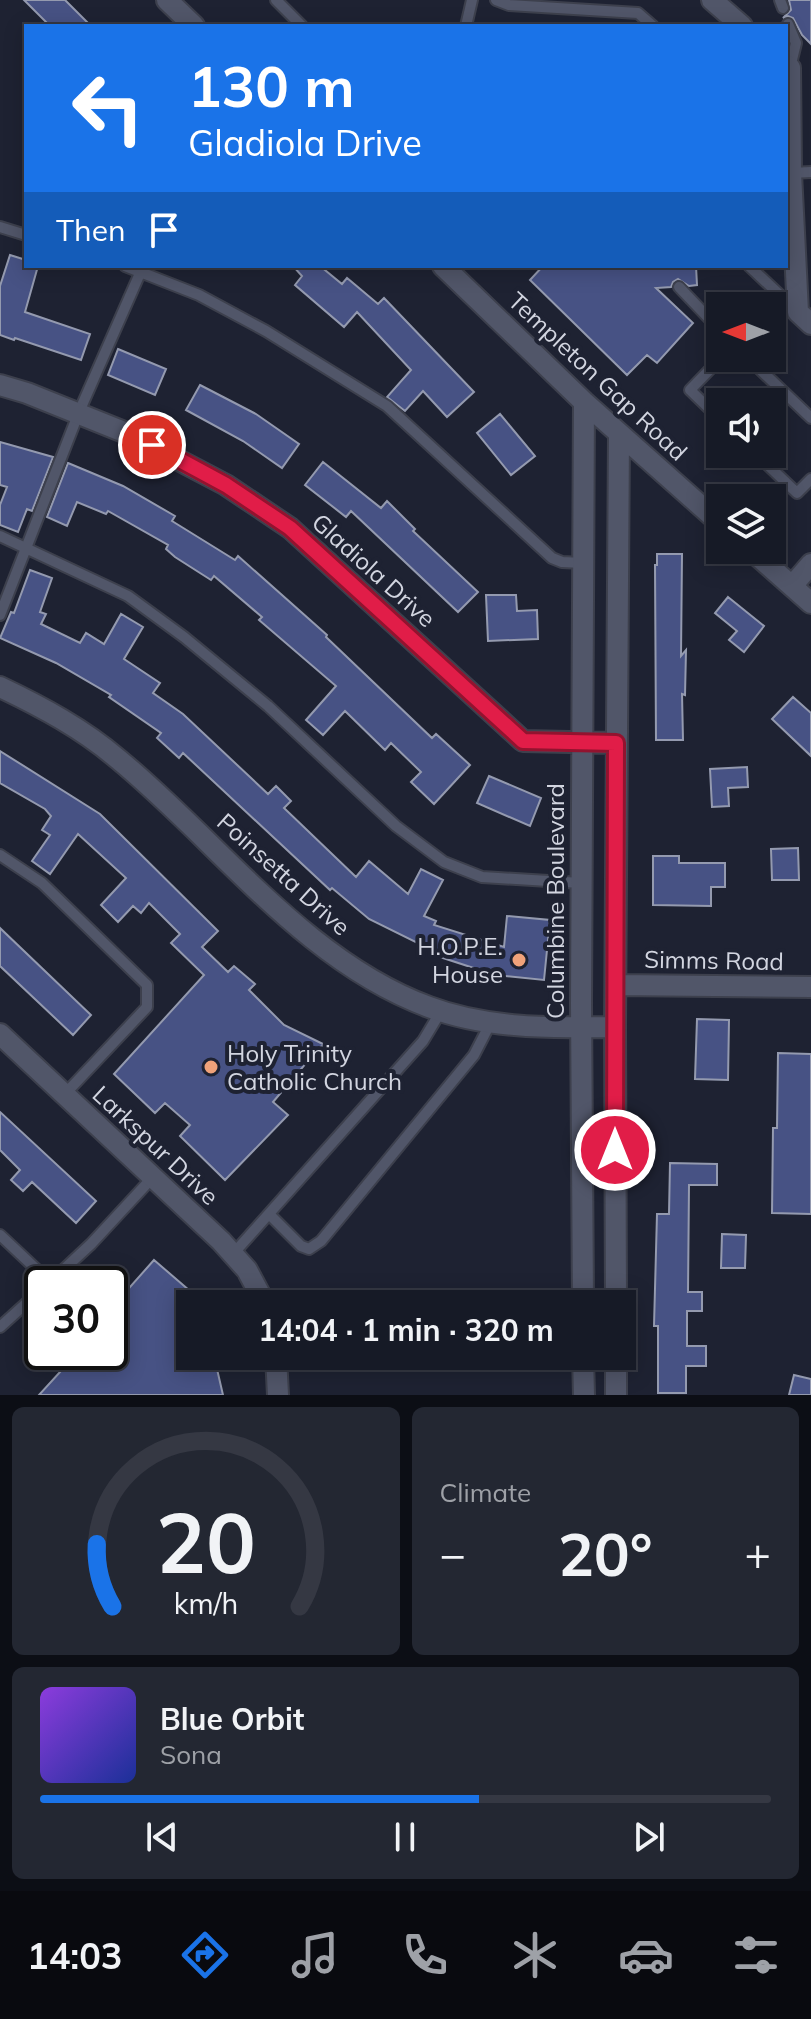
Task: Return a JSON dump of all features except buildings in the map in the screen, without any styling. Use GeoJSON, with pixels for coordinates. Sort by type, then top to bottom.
{"type":"FeatureCollection","features":[{"type":"Feature","properties":{"kind":"street"},"geometry":{"type":"LineString","coordinates":[[167,0],[192,24]]}},
{"type":"Feature","properties":{"kind":"street"},"geometry":{"type":"LineString","coordinates":[[712,0],[740,24]]}},
{"type":"Feature","properties":{"kind":"street"},"geometry":{"type":"LineString","coordinates":[[788,66],[788,146],[801,173],[794,220],[804,276],[804,318]]}},
{"type":"Feature","properties":{"kind":"street","name":"Templeton Gap Road"},"geometry":{"type":"LineString","coordinates":[[445,268],[584,402],[706,511]]}},
{"type":"Feature","properties":{"kind":"street","name":"Gladiola Drive"},"geometry":{"type":"LineString","coordinates":[[0,385],[79,412],[129,434],[226,485],[290,528],[523,741],[616,743]]}},
{"type":"Feature","properties":{"kind":"street","name":"Columbine Boulevard"},"geometry":{"type":"LineString","coordinates":[[583,1290],[581,883],[584,402]]}},
{"type":"Feature","properties":{"kind":"street"},"geometry":{"type":"LineString","coordinates":[[616,1290],[619,434]]}},
{"type":"Feature","properties":{"kind":"street"},"geometry":{"type":"LineString","coordinates":[[767,564],[811,603]]}},
{"type":"Feature","properties":{"kind":"street"},"geometry":{"type":"LineString","coordinates":[[792,586],[811,564]]}},
{"type":"Feature","properties":{"kind":"street","name":"Poinsetta Drive"},"geometry":{"type":"LineString","coordinates":[[0,687],[68,723],[119,760],[317,943],[394,991],[441,1011],[491,1022],[615,1027]]}},
{"type":"Feature","properties":{"kind":"street","name":"Simms Road"},"geometry":{"type":"LineString","coordinates":[[616,985],[811,987]]}},
{"type":"Feature","properties":{"kind":"street","name":"Larkspur Drive"},"geometry":{"type":"LineString","coordinates":[[0,1034],[233,1254],[247,1270],[258,1290]]}},
{"type":"Feature","properties":{"kind":"street"},"geometry":{"type":"LineString","coordinates":[[277,1370],[278,1395]]}},
{"type":"Feature","properties":{"kind":"street"},"geometry":{"type":"LineString","coordinates":[[583,1370],[584,1395]]}},
{"type":"Feature","properties":{"kind":"street"},"geometry":{"type":"LineString","coordinates":[[616,1370],[616,1395]]}},
{"type":"Feature","properties":{"kind":"lane"},"geometry":{"type":"LineString","coordinates":[[276,0],[300,24]]}},
{"type":"Feature","properties":{"kind":"lane"},"geometry":{"type":"LineString","coordinates":[[466,24],[472,0]]}},
{"type":"Feature","properties":{"kind":"lane"},"geometry":{"type":"LineString","coordinates":[[496,0],[509,5],[638,13],[651,24]]}},
{"type":"Feature","properties":{"kind":"lane"},"geometry":{"type":"LineString","coordinates":[[788,24],[796,43],[788,66]]}},
{"type":"Feature","properties":{"kind":"lane"},"geometry":{"type":"LineString","coordinates":[[0,227],[24,234]]}},
{"type":"Feature","properties":{"kind":"lane"},"geometry":{"type":"LineString","coordinates":[[131,268],[199,295],[266,331],[387,406],[552,558],[583,563]]}},
{"type":"Feature","properties":{"kind":"lane"},"geometry":{"type":"LineString","coordinates":[[751,268],[777,292]]}},
{"type":"Feature","properties":{"kind":"lane"},"geometry":{"type":"LineString","coordinates":[[0,615],[79,412],[141,271]]}},
{"type":"Feature","properties":{"kind":"lane"},"geometry":{"type":"LineString","coordinates":[[679,287],[706,315]]}},
{"type":"Feature","properties":{"kind":"lane"},"geometry":{"type":"LineString","coordinates":[[786,301],[804,318]]}},
{"type":"Feature","properties":{"kind":"lane"},"geometry":{"type":"LineString","coordinates":[[706,405],[690,390],[707,372]]}},
{"type":"Feature","properties":{"kind":"lane"},"geometry":{"type":"LineString","coordinates":[[763,372],[811,418]]}},
{"type":"Feature","properties":{"kind":"lane"},"geometry":{"type":"LineString","coordinates":[[771,468],[797,493],[811,479]]}},
{"type":"Feature","properties":{"kind":"lane"},"geometry":{"type":"LineString","coordinates":[[0,536],[128,596],[184,637],[268,706],[396,826],[444,862],[482,877],[581,883]]}},
{"type":"Feature","properties":{"kind":"lane"},"geometry":{"type":"LineString","coordinates":[[0,855],[42,883],[147,985],[147,1007],[65,1094]]}},
{"type":"Feature","properties":{"kind":"lane"},"geometry":{"type":"LineString","coordinates":[[233,1254],[423,1041],[441,1011]]}},
{"type":"Feature","properties":{"kind":"lane"},"geometry":{"type":"LineString","coordinates":[[270,1215],[301,1246],[309,1249],[321,1241],[474,1055],[491,1022]]}},
{"type":"Feature","properties":{"kind":"lane"},"geometry":{"type":"LineString","coordinates":[[67,1266],[153,1177]]}},
{"type":"Feature","properties":{"kind":"lane"},"geometry":{"type":"LineString","coordinates":[[0,1235],[29,1266]]}},
{"type":"Feature","properties":{"kind":"lane"},"geometry":{"type":"LineString","coordinates":[[0,1327],[24,1306]]}},
{"type":"Feature","properties":{"kind":"place","name":"H.O.P.E. House"},"geometry":{"type":"Point","coordinates":[519,960]}},
{"type":"Feature","properties":{"kind":"place","name":"Holy Trinity Catholic Church"},"geometry":{"type":"Point","coordinates":[211,1067]}},
{"type":"Feature","properties":{"kind":"route"},"geometry":{"type":"LineString","coordinates":[[152,445],[226,485],[290,528],[523,741],[616,743],[615,1150]]}}]}
